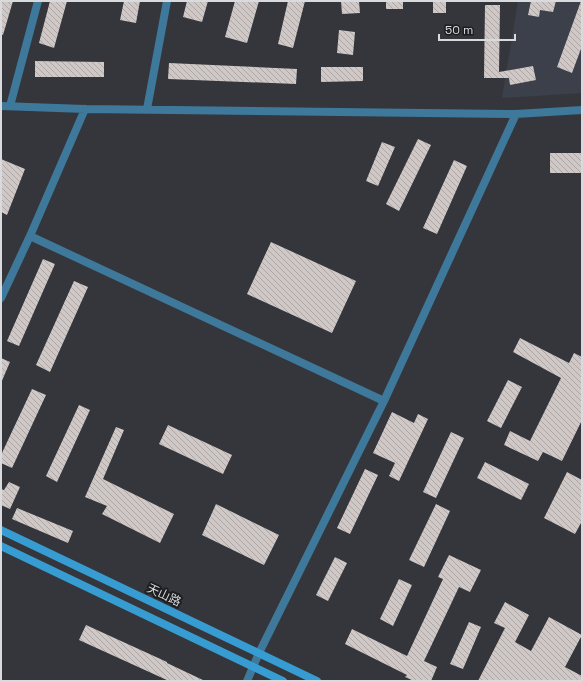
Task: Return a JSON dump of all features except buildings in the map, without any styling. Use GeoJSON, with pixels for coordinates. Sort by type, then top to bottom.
{"type":"FeatureCollection","features":[{"type":"Feature","properties":{"kind":"main road","name":"天山路"},"geometry":{"type":"LineString","coordinates":[[1,530],[317,681]]}},
{"type":"Feature","properties":{"kind":"main road"},"geometry":{"type":"LineString","coordinates":[[1,546],[283,681]]}},
{"type":"Feature","properties":{"kind":"street"},"geometry":{"type":"LineString","coordinates":[[10,106],[38,1]]}},
{"type":"Feature","properties":{"kind":"street"},"geometry":{"type":"LineString","coordinates":[[147,109],[167,1]]}},
{"type":"Feature","properties":{"kind":"street"},"geometry":{"type":"LineString","coordinates":[[1,106],[85,109],[516,114],[582,110]]}},
{"type":"Feature","properties":{"kind":"street"},"geometry":{"type":"LineString","coordinates":[[1,298],[30,236],[85,109]]}},
{"type":"Feature","properties":{"kind":"street"},"geometry":{"type":"LineString","coordinates":[[247,681],[259,653],[384,401],[516,114]]}},
{"type":"Feature","properties":{"kind":"street"},"geometry":{"type":"LineString","coordinates":[[30,236],[384,401]]}},
{"type":"Feature","properties":{"kind":"shaded area"},"geometry":{"type":"Polygon","coordinates":[[[518,1],[582,1],[582,93],[502,98],[518,1]]]}}]}
